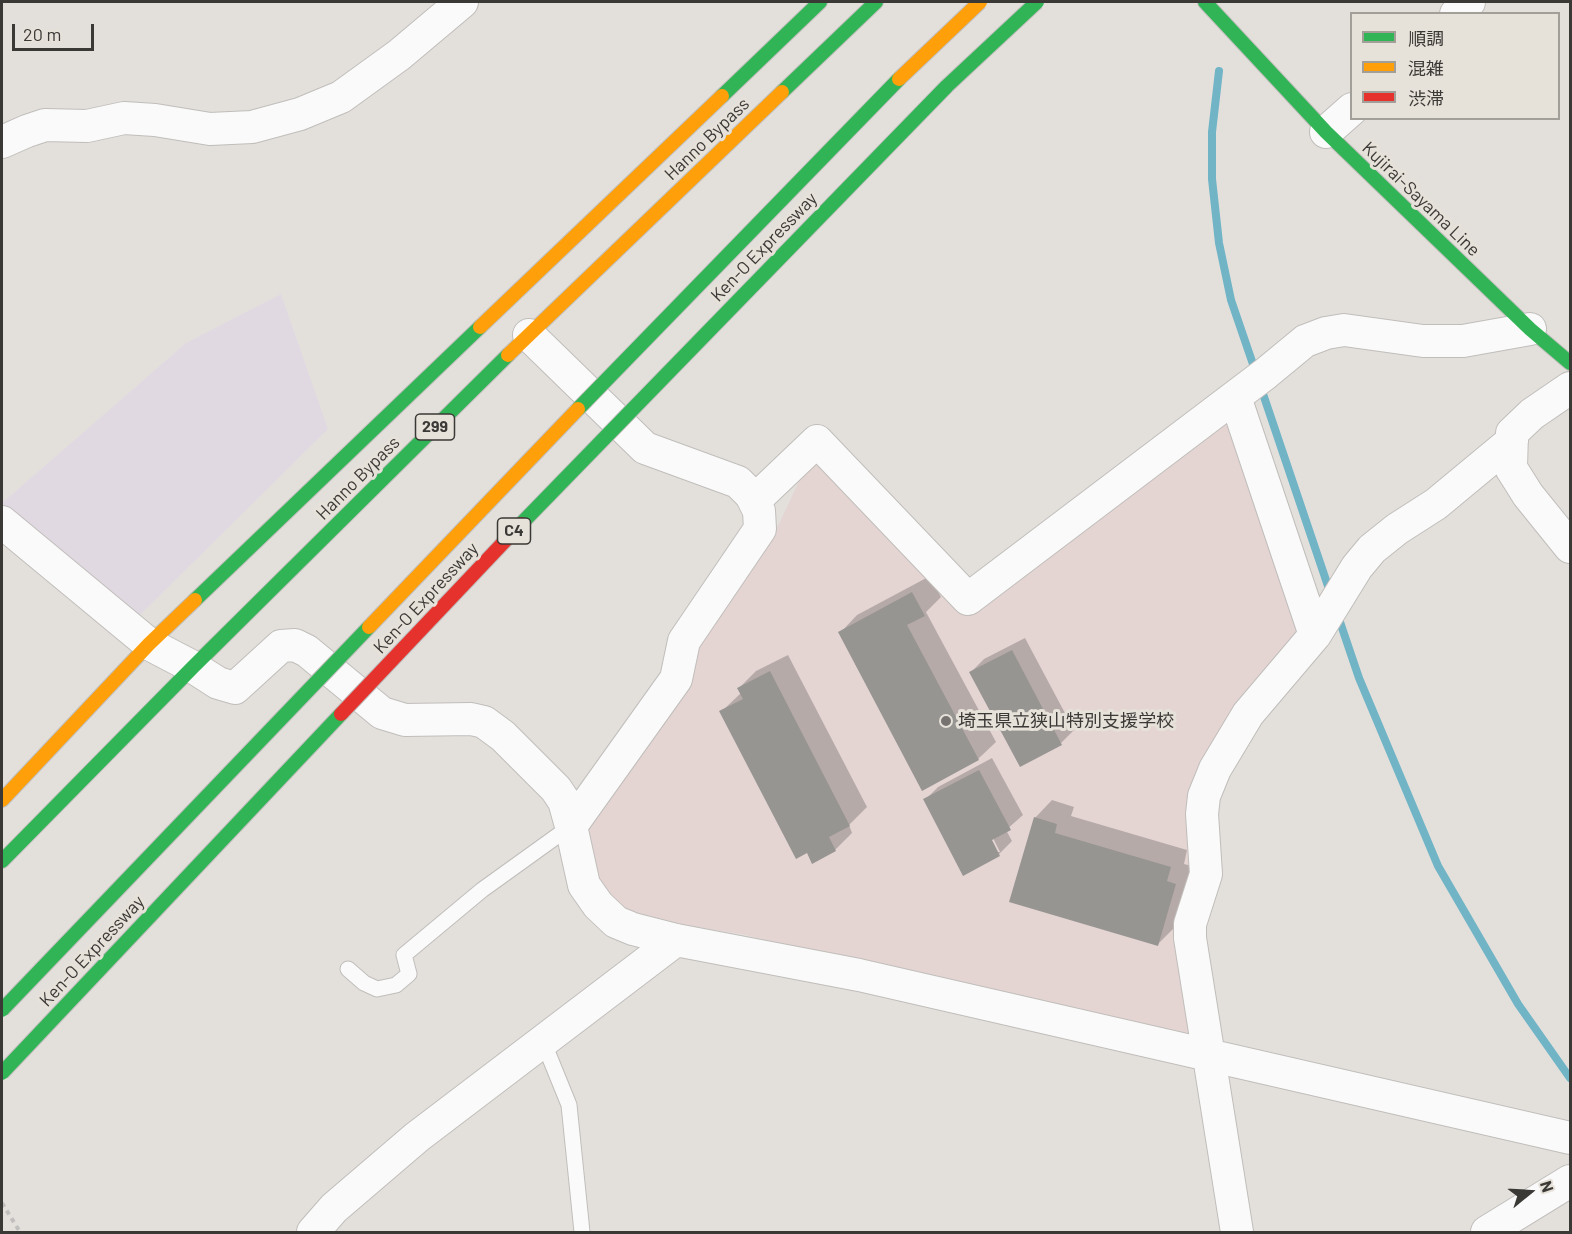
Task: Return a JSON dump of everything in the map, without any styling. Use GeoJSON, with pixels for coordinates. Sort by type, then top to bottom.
{"type":"FeatureCollection","features":[{"type":"Feature","properties":{"kind":"main road","name":"Hanno Bypass"},"geometry":{"type":"LineString","coordinates":[[2,801],[149,644],[820,2]]}},
{"type":"Feature","properties":{"kind":"main road","name":"Hanno Bypass"},"geometry":{"type":"LineString","coordinates":[[2,861],[193,667],[529,335],[876,2]]}},
{"type":"Feature","properties":{"kind":"main road","name":"Ken-O Expressway"},"geometry":{"type":"LineString","coordinates":[[2,1010],[887,90],[980,2]]}},
{"type":"Feature","properties":{"kind":"main road","name":"Ken-O Expressway"},"geometry":{"type":"LineString","coordinates":[[2,1073],[586,456],[947,86],[1037,2]]}},
{"type":"Feature","properties":{"kind":"main road","name":"Kujirai-Sayama Line"},"geometry":{"type":"LineString","coordinates":[[1204,2],[1326,132],[1530,329],[1570,363]]}},
{"type":"Feature","properties":{"kind":"street"},"geometry":{"type":"LineString","coordinates":[[2,142],[27,130],[45,125],[87,126],[124,118],[154,120],[210,129],[252,127],[300,114],[341,97],[399,55],[462,2]]}},
{"type":"Feature","properties":{"kind":"street"},"geometry":{"type":"LineString","coordinates":[[1326,132],[1350,111]]}},
{"type":"Feature","properties":{"kind":"street"},"geometry":{"type":"LineString","coordinates":[[754,501],[817,441],[968,599],[1305,341],[1326,333],[1344,330],[1423,341],[1463,341],[1530,329]]}},
{"type":"Feature","properties":{"kind":"street"},"geometry":{"type":"LineString","coordinates":[[529,335],[645,448],[738,482],[751,495],[759,511],[760,529],[684,641],[676,679],[571,826]]}},
{"type":"Feature","properties":{"kind":"street"},"geometry":{"type":"LineString","coordinates":[[1251,384],[1315,635]]}},
{"type":"Feature","properties":{"kind":"street"},"geometry":{"type":"LineString","coordinates":[[1570,388],[1532,414],[1512,433],[1511,468],[1528,495],[1570,547]]}},
{"type":"Feature","properties":{"kind":"street"},"geometry":{"type":"LineString","coordinates":[[1237,1233],[1190,938],[1192,916],[1206,874],[1202,814],[1204,796],[1215,769],[1248,714],[1315,635],[1351,576],[1371,549],[1436,504],[1512,441]]}},
{"type":"Feature","properties":{"kind":"street"},"geometry":{"type":"LineString","coordinates":[[2,522],[149,644],[218,683],[235,688],[281,646],[295,645],[307,651],[382,713],[405,720],[471,719],[484,722],[502,736],[556,789],[564,801],[584,885],[598,905],[616,922],[633,929],[676,940],[859,975],[1570,1138]]}},
{"type":"Feature","properties":{"kind":"street"},"geometry":{"type":"LineString","coordinates":[[313,1233],[334,1208],[417,1137],[676,940]]}},
{"type":"Feature","properties":{"kind":"street"},"geometry":{"type":"LineString","coordinates":[[1487,1233],[1570,1181]]}},
{"type":"Feature","properties":{"kind":"lane"},"geometry":{"type":"LineString","coordinates":[[348,969],[364,983],[377,989],[396,985],[409,974],[404,955],[482,890],[571,826]]}},
{"type":"Feature","properties":{"kind":"lane"},"geometry":{"type":"LineString","coordinates":[[543,1041],[569,1105],[582,1233]]}},
{"type":"Feature","properties":{"kind":"path"},"geometry":{"type":"LineString","coordinates":[[2,1203],[21,1233]]}},
{"type":"Feature","properties":{"kind":"shaded area"},"geometry":{"type":"Polygon","coordinates":[[[281,294],[328,429],[139,616],[2,503],[186,343],[281,294]]]}},
{"type":"Feature","properties":{"kind":"shaded area","name":"埼玉県立狭山特別支援学校"},"geometry":{"type":"Polygon","coordinates":[[[1219,423],[1237,429],[1303,637],[1220,741],[1193,1045],[741,934],[683,925],[649,924],[606,904],[581,835],[698,642],[779,524],[806,466],[825,459],[967,613],[1219,423]]]}},
{"type":"Feature","properties":{"kind":"building"},"geometry":{"type":"Polygon","coordinates":[[[912,592],[925,616],[907,625],[979,760],[922,791],[838,632],[912,592]]]}},
{"type":"Feature","properties":{"kind":"building"},"geometry":{"type":"Polygon","coordinates":[[[1012,650],[1062,745],[1020,767],[969,672],[1012,650]]]}},
{"type":"Feature","properties":{"kind":"building"},"geometry":{"type":"Polygon","coordinates":[[[770,671],[850,826],[829,837],[836,851],[812,864],[807,853],[796,859],[719,711],[743,699],[737,688],[770,671]]]}},
{"type":"Feature","properties":{"kind":"building"},"geometry":{"type":"Polygon","coordinates":[[[979,770],[1011,830],[992,840],[1000,856],[963,876],[923,799],[979,770]]]}},
{"type":"Feature","properties":{"kind":"building"},"geometry":{"type":"Polygon","coordinates":[[[1034,817],[1057,824],[1055,833],[1171,867],[1167,881],[1176,884],[1158,946],[1009,902],[1034,817]]]}},
{"type":"Feature","properties":{"kind":"waterway"},"geometry":{"type":"LineString","coordinates":[[1219,71],[1212,132],[1212,179],[1219,243],[1231,300],[1256,373]]}},
{"type":"Feature","properties":{"kind":"waterway"},"geometry":{"type":"LineString","coordinates":[[1260,385],[1331,595]]}},
{"type":"Feature","properties":{"kind":"waterway"},"geometry":{"type":"LineString","coordinates":[[1338,616],[1359,678],[1438,866],[1518,1004],[1570,1078]]}},
{"type":"Feature","properties":{"kind":"traffic: fast"},"geometry":{"type":"LineString","coordinates":[[722,96],[820,2]]}},
{"type":"Feature","properties":{"kind":"traffic: fast"},"geometry":{"type":"LineString","coordinates":[[782,92],[876,2]]}},
{"type":"Feature","properties":{"kind":"traffic: fast"},"geometry":{"type":"LineString","coordinates":[[521,524],[947,86],[1037,2]]}},
{"type":"Feature","properties":{"kind":"traffic: fast"},"geometry":{"type":"LineString","coordinates":[[1205,2],[1326,132],[1530,329],[1570,363]]}},
{"type":"Feature","properties":{"kind":"traffic: fast"},"geometry":{"type":"LineString","coordinates":[[578,409],[899,79]]}},
{"type":"Feature","properties":{"kind":"traffic: fast"},"geometry":{"type":"LineString","coordinates":[[195,600],[480,327]]}},
{"type":"Feature","properties":{"kind":"traffic: fast"},"geometry":{"type":"LineString","coordinates":[[2,861],[193,667],[508,355]]}},
{"type":"Feature","properties":{"kind":"traffic: fast"},"geometry":{"type":"LineString","coordinates":[[2,1010],[369,627]]}},
{"type":"Feature","properties":{"kind":"traffic: fast"},"geometry":{"type":"LineString","coordinates":[[2,1073],[341,714]]}},
{"type":"Feature","properties":{"kind":"traffic: slow"},"geometry":{"type":"LineString","coordinates":[[899,79],[980,2]]}},
{"type":"Feature","properties":{"kind":"traffic: slow"},"geometry":{"type":"LineString","coordinates":[[508,355],[782,92]]}},
{"type":"Feature","properties":{"kind":"traffic: slow"},"geometry":{"type":"LineString","coordinates":[[480,327],[722,96]]}},
{"type":"Feature","properties":{"kind":"traffic: slow"},"geometry":{"type":"LineString","coordinates":[[369,627],[578,409]]}},
{"type":"Feature","properties":{"kind":"traffic: slow"},"geometry":{"type":"LineString","coordinates":[[2,800],[149,644],[195,600]]}},
{"type":"Feature","properties":{"kind":"traffic: jam"},"geometry":{"type":"LineString","coordinates":[[341,714],[521,524]]}},
{"type":"Feature","properties":{"kind":"place","name":"埼玉県立狭山特別支援学校"},"geometry":{"type":"Point","coordinates":[946,721]}}]}
